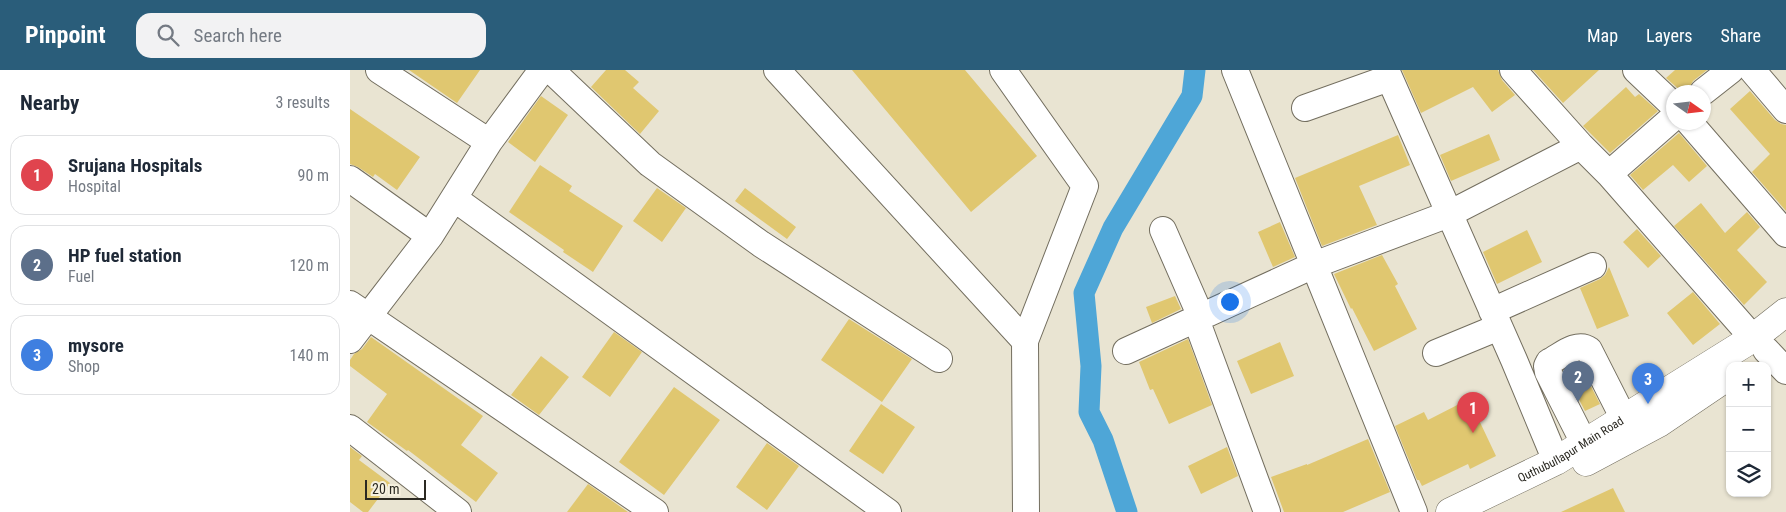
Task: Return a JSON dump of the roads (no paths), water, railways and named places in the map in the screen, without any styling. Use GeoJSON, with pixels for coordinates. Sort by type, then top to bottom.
{"type":"FeatureCollection","features":[{"type":"Feature","properties":{"kind":"main road","name":"Quthubullapur Main Road"},"geometry":{"type":"LineString","coordinates":[[1747,362],[1768,341],[1786,312]]}},
{"type":"Feature","properties":{"kind":"main road","name":"Quthubullapur Main Road"},"geometry":{"type":"LineString","coordinates":[[1450,512],[1556,461],[1624,419],[1768,341]]}},
{"type":"Feature","properties":{"kind":"main road","name":"Quthubullapur Main Road"},"geometry":{"type":"LineString","coordinates":[[1493,512],[1659,423],[1726,378]]}},
{"type":"Feature","properties":{"kind":"street"},"geometry":{"type":"LineString","coordinates":[[379,70],[489,142]]}},
{"type":"Feature","properties":{"kind":"street"},"geometry":{"type":"LineString","coordinates":[[350,340],[359,310],[430,236],[455,199],[489,142],[542,70]]}},
{"type":"Feature","properties":{"kind":"street"},"geometry":{"type":"LineString","coordinates":[[551,70],[650,164],[761,244],[939,359]]}},
{"type":"Feature","properties":{"kind":"street"},"geometry":{"type":"LineString","coordinates":[[777,70],[1025,341]]}},
{"type":"Feature","properties":{"kind":"street"},"geometry":{"type":"LineString","coordinates":[[1003,70],[1085,186],[1025,341],[1026,512]]}},
{"type":"Feature","properties":{"kind":"street"},"geometry":{"type":"LineString","coordinates":[[1235,70],[1414,512]]}},
{"type":"Feature","properties":{"kind":"street"},"geometry":{"type":"LineString","coordinates":[[1513,70],[1581,146],[1768,341],[1786,371]]}},
{"type":"Feature","properties":{"kind":"street"},"geometry":{"type":"LineString","coordinates":[[1636,70],[1666,98]]}},
{"type":"Feature","properties":{"kind":"street"},"geometry":{"type":"LineString","coordinates":[[1711,86],[1731,70]]}},
{"type":"Feature","properties":{"kind":"street"},"geometry":{"type":"LineString","coordinates":[[1752,70],[1786,110]]}},
{"type":"Feature","properties":{"kind":"street"},"geometry":{"type":"LineString","coordinates":[[1305,108],[1388,74],[1496,319],[1556,461]]}},
{"type":"Feature","properties":{"kind":"street"},"geometry":{"type":"LineString","coordinates":[[1609,174],[1666,123]]}},
{"type":"Feature","properties":{"kind":"street"},"geometry":{"type":"LineString","coordinates":[[1695,130],[1786,234]]}},
{"type":"Feature","properties":{"kind":"street"},"geometry":{"type":"LineString","coordinates":[[1126,351],[1314,265],[1449,214],[1581,146]]}},
{"type":"Feature","properties":{"kind":"street"},"geometry":{"type":"LineString","coordinates":[[350,179],[430,236]]}},
{"type":"Feature","properties":{"kind":"street"},"geometry":{"type":"LineString","coordinates":[[455,199],[888,512]]}},
{"type":"Feature","properties":{"kind":"street"},"geometry":{"type":"LineString","coordinates":[[1164,230],[1198,318],[1267,512]]}},
{"type":"Feature","properties":{"kind":"street"},"geometry":{"type":"LineString","coordinates":[[1436,353],[1593,266]]}},
{"type":"Feature","properties":{"kind":"street"},"geometry":{"type":"LineString","coordinates":[[359,310],[655,512]]}},
{"type":"Feature","properties":{"kind":"street"},"geometry":{"type":"LineString","coordinates":[[1584,444],[1548,372],[1547,366],[1549,362],[1578,346],[1589,350],[1624,419]]}},
{"type":"Feature","properties":{"kind":"street"},"geometry":{"type":"LineString","coordinates":[[350,428],[458,512]]}},
{"type":"Feature","properties":{"kind":"waterway"},"geometry":{"type":"LineString","coordinates":[[1127,512],[1103,440],[1089,412],[1091,366],[1084,293],[1113,228],[1192,96],[1195,70]]}},
{"type":"Feature","properties":{"kind":"place","name":"HP fuel station"},"geometry":{"type":"Point","coordinates":[1578,402]}},
{"type":"Feature","properties":{"kind":"place","name":"mysore"},"geometry":{"type":"Point","coordinates":[1648,404]}},
{"type":"Feature","properties":{"kind":"place","name":"Srujana Hospitals"},"geometry":{"type":"Point","coordinates":[1473,433]}}]}
